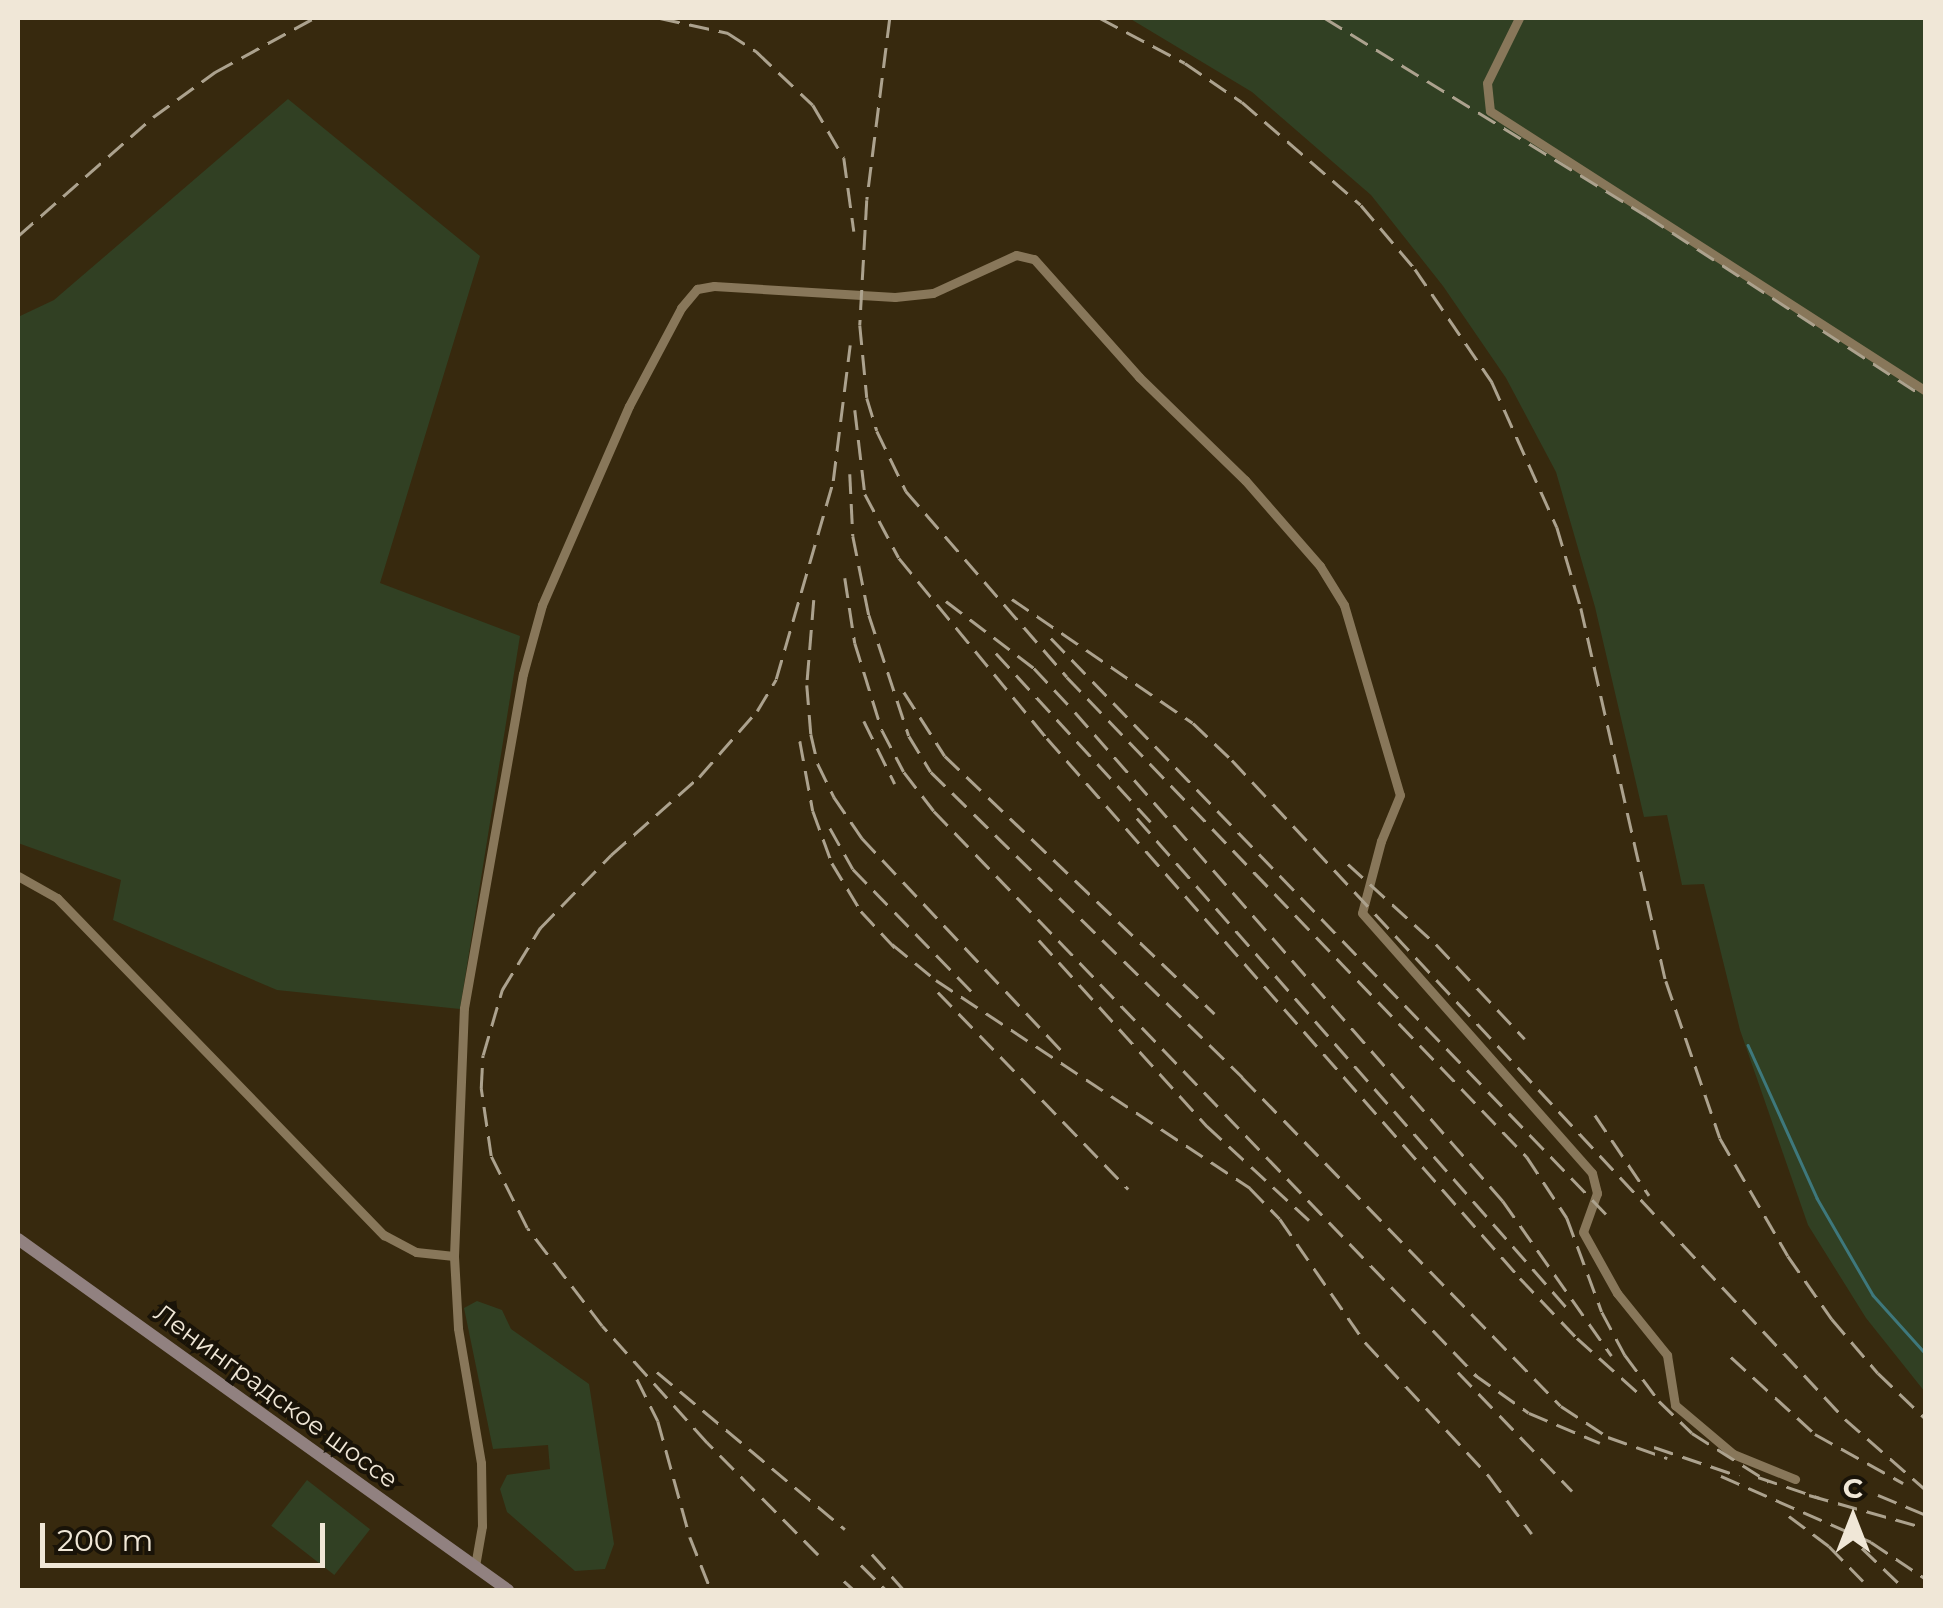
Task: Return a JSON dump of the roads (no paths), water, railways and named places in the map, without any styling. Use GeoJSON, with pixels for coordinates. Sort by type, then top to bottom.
{"type":"FeatureCollection","features":[{"type":"Feature","properties":{"kind":"main road","name":"Ленинградское шоссе"},"geometry":{"type":"LineString","coordinates":[[18,1238],[508,1590]]}},
{"type":"Feature","properties":{"kind":"street"},"geometry":{"type":"LineString","coordinates":[[1520,18],[1487,83],[1490,112],[1926,391]]}},
{"type":"Feature","properties":{"kind":"street"},"geometry":{"type":"LineString","coordinates":[[474,1566],[482,1526],[481,1463],[458,1328],[454,1256],[464,1008],[526,660],[542,605],[629,406],[681,308],[697,289],[714,286],[895,297],[932,293],[1016,255],[1034,259],[1140,378],[1244,480],[1320,566],[1344,605],[1400,795],[1382,841],[1362,913],[1592,1173],[1597,1193],[1582,1232],[1618,1293],[1666,1354],[1675,1405],[1733,1454],[1795,1479]]}},
{"type":"Feature","properties":{"kind":"street"},"geometry":{"type":"LineString","coordinates":[[18,876],[57,898],[384,1235],[416,1252],[454,1256]]}},
{"type":"Feature","properties":{"kind":"waterway"},"geometry":{"type":"LineString","coordinates":[[1748,1045],[1817,1198],[1873,1295],[1926,1354]]}},
{"type":"Feature","properties":{"kind":"waterway"},"geometry":{"type":"LineString","coordinates":[[1925,1353],[1926,1380]]}},
{"type":"Feature","properties":{"kind":"railway"},"geometry":{"type":"LineString","coordinates":[[18,236],[153,117],[215,72],[314,18]]}},
{"type":"Feature","properties":{"kind":"railway"},"geometry":{"type":"LineString","coordinates":[[660,18],[728,33],[757,52],[813,105],[844,158],[854,231]]}},
{"type":"Feature","properties":{"kind":"railway"},"geometry":{"type":"LineString","coordinates":[[890,18],[867,200],[860,325],[867,398],[877,431],[906,491],[1067,677],[1527,1157],[1567,1218],[1602,1312],[1625,1355],[1659,1401],[1692,1433],[1769,1482]]}},
{"type":"Feature","properties":{"kind":"railway"},"geometry":{"type":"LineString","coordinates":[[1100,18],[1185,63],[1242,102],[1361,205],[1415,269],[1492,382],[1557,527],[1581,608],[1666,981],[1720,1138],[1788,1256],[1832,1319],[1878,1373],[1926,1419]]}},
{"type":"Feature","properties":{"kind":"railway"},"geometry":{"type":"LineString","coordinates":[[1325,18],[1647,216],[1926,398]]}},
{"type":"Feature","properties":{"kind":"railway"},"geometry":{"type":"LineString","coordinates":[[818,1555],[707,1443],[602,1326],[527,1228],[491,1156],[481,1088],[483,1055],[502,990],[540,928],[611,855],[699,777],[757,711],[776,679],[833,481],[850,345]]}},
{"type":"Feature","properties":{"kind":"railway"},"geometry":{"type":"LineString","coordinates":[[855,410],[865,494],[899,558],[1047,738],[1520,1278],[1577,1338],[1643,1397]]}},
{"type":"Feature","properties":{"kind":"railway"},"geometry":{"type":"LineString","coordinates":[[850,474],[853,536],[869,615],[909,736],[931,772],[1242,1077],[1561,1406],[1608,1437],[1667,1458]]}},
{"type":"Feature","properties":{"kind":"railway"},"geometry":{"type":"LineString","coordinates":[[845,578],[855,643],[882,730],[904,772],[934,811],[1477,1376]]}},
{"type":"Feature","properties":{"kind":"railway"},"geometry":{"type":"LineString","coordinates":[[1012,599],[1193,723],[1232,760],[1845,1419],[1926,1490]]}},
{"type":"Feature","properties":{"kind":"railway"},"geometry":{"type":"LineString","coordinates":[[814,600],[807,685],[811,734],[818,764],[834,797],[862,838],[1066,1055]]}},
{"type":"Feature","properties":{"kind":"railway"},"geometry":{"type":"LineString","coordinates":[[946,601],[1034,668],[1075,712],[1503,1201],[1612,1356]]}},
{"type":"Feature","properties":{"kind":"railway"},"geometry":{"type":"LineString","coordinates":[[1051,638],[1606,1214]]}},
{"type":"Feature","properties":{"kind":"railway"},"geometry":{"type":"LineString","coordinates":[[996,653],[1151,822]]}},
{"type":"Feature","properties":{"kind":"railway"},"geometry":{"type":"LineString","coordinates":[[904,692],[945,756],[1215,1014]]}},
{"type":"Feature","properties":{"kind":"railway"},"geometry":{"type":"LineString","coordinates":[[864,721],[895,784]]}},
{"type":"Feature","properties":{"kind":"railway"},"geometry":{"type":"LineString","coordinates":[[800,741],[813,811],[832,863],[861,911],[900,953]]}},
{"type":"Feature","properties":{"kind":"railway"},"geometry":{"type":"LineString","coordinates":[[1137,818],[1569,1310]]}},
{"type":"Feature","properties":{"kind":"railway"},"geometry":{"type":"LineString","coordinates":[[830,828],[853,869],[977,997]]}},
{"type":"Feature","properties":{"kind":"railway"},"geometry":{"type":"LineString","coordinates":[[1348,864],[1436,944],[1525,1039]]}},
{"type":"Feature","properties":{"kind":"railway"},"geometry":{"type":"LineString","coordinates":[[1039,940],[1207,1126],[1309,1220]]}},
{"type":"Feature","properties":{"kind":"railway"},"geometry":{"type":"LineString","coordinates":[[892,944],[936,980],[1250,1188],[1280,1219],[1365,1342],[1489,1476],[1532,1534]]}},
{"type":"Feature","properties":{"kind":"railway"},"geometry":{"type":"LineString","coordinates":[[938,992],[1128,1189]]}},
{"type":"Feature","properties":{"kind":"railway"},"geometry":{"type":"LineString","coordinates":[[1595,1115],[1649,1195]]}},
{"type":"Feature","properties":{"kind":"railway"},"geometry":{"type":"LineString","coordinates":[[1731,1357],[1815,1434],[1903,1483]]}},
{"type":"Feature","properties":{"kind":"railway"},"geometry":{"type":"LineString","coordinates":[[657,1372],[845,1529]]}},
{"type":"Feature","properties":{"kind":"railway"},"geometry":{"type":"LineString","coordinates":[[1458,1372],[1572,1491]]}},
{"type":"Feature","properties":{"kind":"railway"},"geometry":{"type":"LineString","coordinates":[[1474,1374],[1529,1413],[1600,1443]]}},
{"type":"Feature","properties":{"kind":"railway"},"geometry":{"type":"LineString","coordinates":[[637,1379],[658,1421],[690,1537],[711,1590]]}},
{"type":"Feature","properties":{"kind":"railway"},"geometry":{"type":"LineString","coordinates":[[1654,1447],[1739,1476]]}},
{"type":"Feature","properties":{"kind":"railway"},"geometry":{"type":"LineString","coordinates":[[1721,1476],[1871,1542],[1926,1579]]}},
{"type":"Feature","properties":{"kind":"railway"},"geometry":{"type":"LineString","coordinates":[[1758,1477],[1820,1498]]}},
{"type":"Feature","properties":{"kind":"railway"},"geometry":{"type":"LineString","coordinates":[[1809,1495],[1926,1528]]}},
{"type":"Feature","properties":{"kind":"railway"},"geometry":{"type":"LineString","coordinates":[[1878,1495],[1926,1515]]}},
{"type":"Feature","properties":{"kind":"railway"},"geometry":{"type":"LineString","coordinates":[[1789,1516],[1829,1546],[1863,1581]]}},
{"type":"Feature","properties":{"kind":"railway"},"geometry":{"type":"LineString","coordinates":[[1862,1548],[1906,1590]]}},
{"type":"Feature","properties":{"kind":"railway"},"geometry":{"type":"LineString","coordinates":[[872,1554],[904,1590]]}},
{"type":"Feature","properties":{"kind":"railway"},"geometry":{"type":"LineString","coordinates":[[861,1565],[886,1590]]}},
{"type":"Feature","properties":{"kind":"railway"},"geometry":{"type":"LineString","coordinates":[[844,1581],[854,1590]]}}]}
